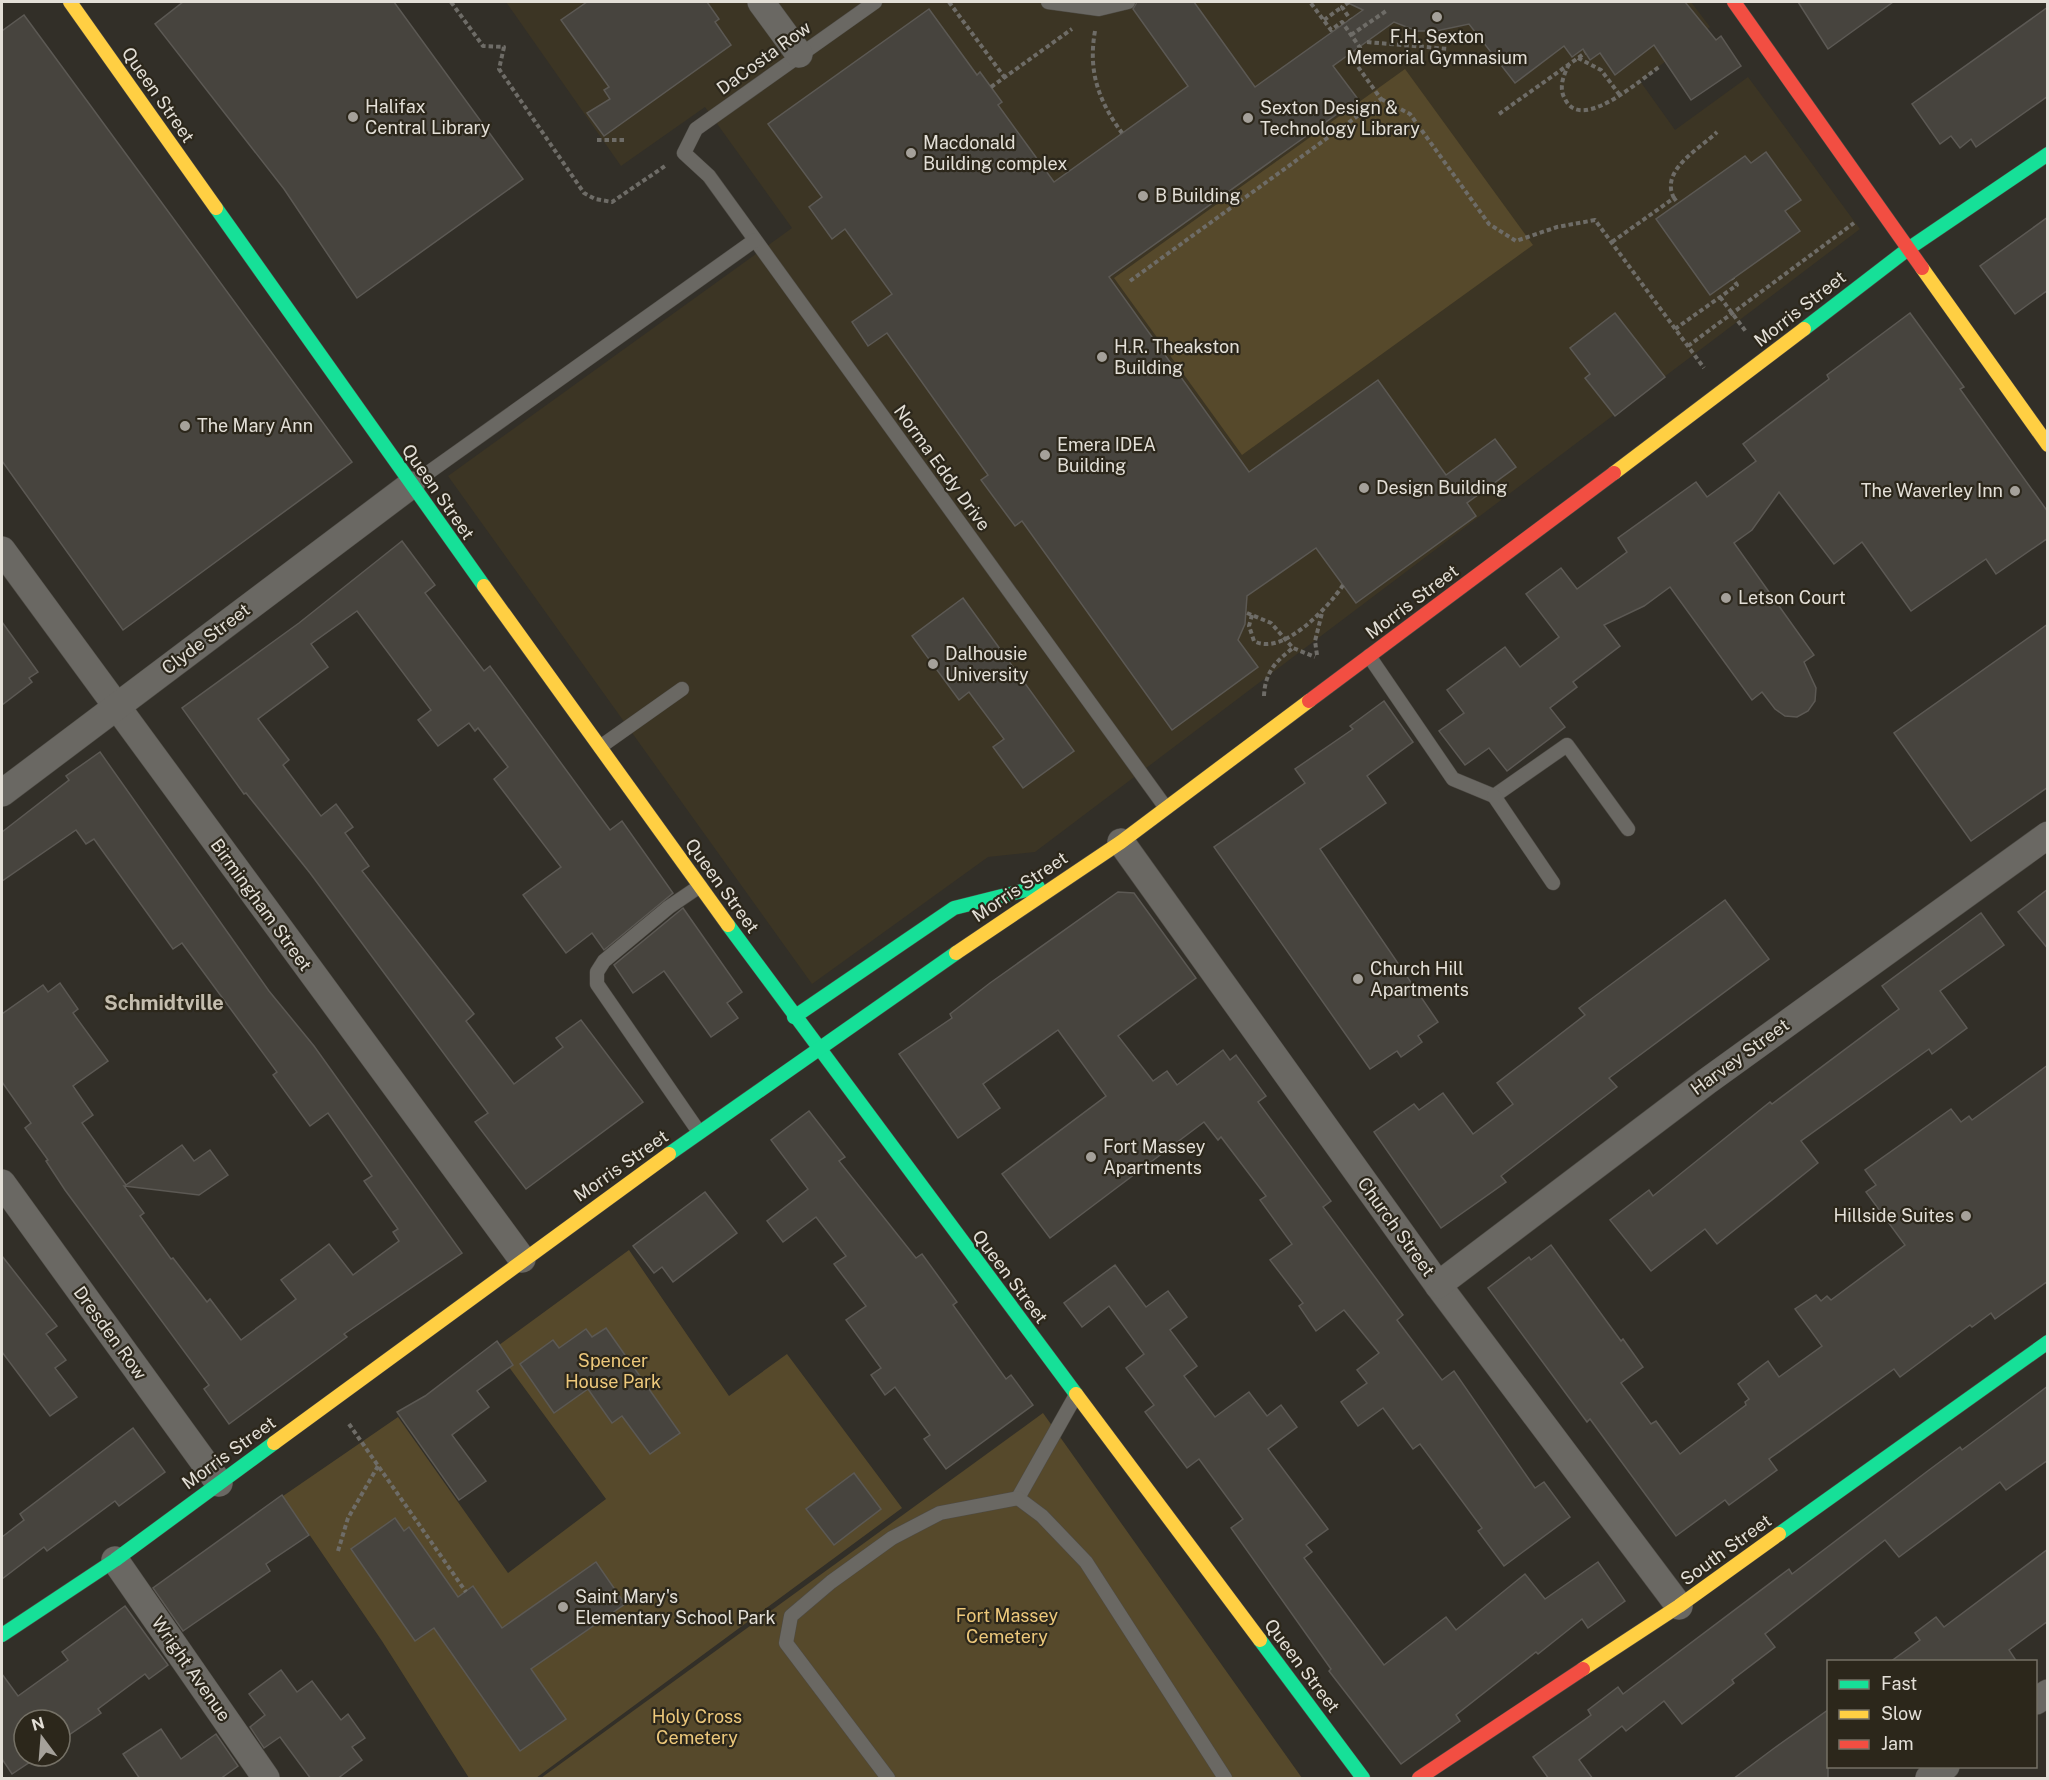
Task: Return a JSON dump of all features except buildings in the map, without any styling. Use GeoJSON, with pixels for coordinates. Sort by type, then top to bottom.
{"type":"FeatureCollection","features":[{"type":"Feature","properties":{"kind":"street","name":"Queen Street"},"geometry":{"type":"LineString","coordinates":[[70,2],[411,485],[794,1017],[1363,1779]]}},
{"type":"Feature","properties":{"kind":"street"},"geometry":{"type":"LineString","coordinates":[[761,2],[800,54]]}},
{"type":"Feature","properties":{"kind":"street"},"geometry":{"type":"LineString","coordinates":[[1734,2],[2048,445]]}},
{"type":"Feature","properties":{"kind":"street","name":"Morris Street"},"geometry":{"type":"LineString","coordinates":[[2,1635],[115,1560],[522,1258],[817,1048],[1121,842],[1722,392],[1908,249],[2048,153]]}},
{"type":"Feature","properties":{"kind":"street","name":"Clyde Street"},"geometry":{"type":"LineString","coordinates":[[2,793],[411,485]]}},
{"type":"Feature","properties":{"kind":"street","name":"Birmingham Street"},"geometry":{"type":"LineString","coordinates":[[2,550],[115,707],[522,1258]]}},
{"type":"Feature","properties":{"kind":"street","name":"Harvey Street"},"geometry":{"type":"LineString","coordinates":[[1437,1286],[1706,1082],[2048,835]]}},
{"type":"Feature","properties":{"kind":"street","name":"Church Street"},"geometry":{"type":"LineString","coordinates":[[1121,842],[1437,1286],[1679,1606]]}},
{"type":"Feature","properties":{"kind":"street"},"geometry":{"type":"LineString","coordinates":[[794,1017],[954,908],[1059,882]]}},
{"type":"Feature","properties":{"kind":"street","name":"Dresden Row"},"geometry":{"type":"LineString","coordinates":[[2,1183],[219,1483]]}},
{"type":"Feature","properties":{"kind":"street","name":"South Street"},"geometry":{"type":"LineString","coordinates":[[1419,1779],[1679,1606],[2048,1342]]}},
{"type":"Feature","properties":{"kind":"street","name":"Wright Avenue"},"geometry":{"type":"LineString","coordinates":[[115,1560],[266,1779]]}},
{"type":"Feature","properties":{"kind":"street"},"geometry":{"type":"LineString","coordinates":[[1929,1779],[1945,1768]]}},
{"type":"Feature","properties":{"kind":"lane","name":"DaCosta Row"},"geometry":{"type":"LineString","coordinates":[[684,153],[696,129],[875,2]]}},
{"type":"Feature","properties":{"kind":"lane"},"geometry":{"type":"LineString","coordinates":[[1048,2],[1099,9],[1128,2]]}},
{"type":"Feature","properties":{"kind":"lane","name":"Norma Eddy Drive"},"geometry":{"type":"LineString","coordinates":[[684,153],[710,176],[1166,808]]}},
{"type":"Feature","properties":{"kind":"lane"},"geometry":{"type":"LineString","coordinates":[[411,485],[755,240]]}},
{"type":"Feature","properties":{"kind":"lane"},"geometry":{"type":"LineString","coordinates":[[1369,656],[1453,779],[1494,796],[1553,883]]}},
{"type":"Feature","properties":{"kind":"lane"},"geometry":{"type":"LineString","coordinates":[[600,747],[682,689]]}},
{"type":"Feature","properties":{"kind":"lane"},"geometry":{"type":"LineString","coordinates":[[1494,796],[1568,745],[1628,829]]}},
{"type":"Feature","properties":{"kind":"lane"},"geometry":{"type":"LineString","coordinates":[[699,1132],[597,984],[597,972],[604,961],[669,907],[700,886]]}},
{"type":"Feature","properties":{"kind":"lane"},"geometry":{"type":"LineString","coordinates":[[1018,1498],[1076,1395]]}},
{"type":"Feature","properties":{"kind":"lane"},"geometry":{"type":"LineString","coordinates":[[888,1779],[786,1643],[790,1616],[831,1582],[892,1538],[940,1513],[1018,1498],[1042,1516],[1086,1562],[1225,1779]]}},
{"type":"Feature","properties":{"kind":"path"},"geometry":{"type":"LineString","coordinates":[[451,2],[483,46],[504,47],[499,69],[584,193],[595,199],[612,202],[668,163]]}},
{"type":"Feature","properties":{"kind":"path"},"geometry":{"type":"LineString","coordinates":[[949,2],[1005,78]]}},
{"type":"Feature","properties":{"kind":"path"},"geometry":{"type":"LineString","coordinates":[[1310,2],[1331,30],[1341,22],[1361,50],[1351,57],[1382,99],[1410,114],[1489,224],[1516,241],[1557,227],[1595,220],[1722,392]]}},
{"type":"Feature","properties":{"kind":"path"},"geometry":{"type":"LineString","coordinates":[[1324,20],[1350,2]]}},
{"type":"Feature","properties":{"kind":"path"},"geometry":{"type":"LineString","coordinates":[[1342,7],[1350,19]]}},
{"type":"Feature","properties":{"kind":"path"},"geometry":{"type":"LineString","coordinates":[[991,87],[1099,9]]}},
{"type":"Feature","properties":{"kind":"path"},"geometry":{"type":"LineString","coordinates":[[1099,9],[1091,57],[1104,107],[1122,133]]}},
{"type":"Feature","properties":{"kind":"path"},"geometry":{"type":"LineString","coordinates":[[1351,35],[1386,11]]}},
{"type":"Feature","properties":{"kind":"path"},"geometry":{"type":"LineString","coordinates":[[1367,42],[1449,49]]}},
{"type":"Feature","properties":{"kind":"path"},"geometry":{"type":"LineString","coordinates":[[1499,114],[1585,53]]}},
{"type":"Feature","properties":{"kind":"path"},"geometry":{"type":"LineString","coordinates":[[1578,58],[1601,70],[1619,94]]}},
{"type":"Feature","properties":{"kind":"path"},"geometry":{"type":"LineString","coordinates":[[1569,64],[1561,86],[1563,96],[1574,110],[1591,110],[1659,67]]}},
{"type":"Feature","properties":{"kind":"path"},"geometry":{"type":"LineString","coordinates":[[1130,281],[1382,99]]}},
{"type":"Feature","properties":{"kind":"path"},"geometry":{"type":"LineString","coordinates":[[1678,203],[1670,191],[1672,175],[1684,160],[1717,132]]}},
{"type":"Feature","properties":{"kind":"path"},"geometry":{"type":"LineString","coordinates":[[597,140],[624,140]]}},
{"type":"Feature","properties":{"kind":"path"},"geometry":{"type":"LineString","coordinates":[[1612,242],[1674,198]]}},
{"type":"Feature","properties":{"kind":"path"},"geometry":{"type":"LineString","coordinates":[[1688,346],[1863,216]]}},
{"type":"Feature","properties":{"kind":"path"},"geometry":{"type":"LineString","coordinates":[[1676,329],[1737,285],[1733,279]]}},
{"type":"Feature","properties":{"kind":"path"},"geometry":{"type":"LineString","coordinates":[[1720,297],[1751,339]]}},
{"type":"Feature","properties":{"kind":"path"},"geometry":{"type":"LineString","coordinates":[[1322,612],[1315,641],[1319,658],[1293,648],[1286,638],[1271,622],[1250,614],[1254,641],[1268,645],[1286,638],[1322,612],[1343,585]]}},
{"type":"Feature","properties":{"kind":"path"},"geometry":{"type":"LineString","coordinates":[[1265,699],[1264,684],[1268,672],[1276,661],[1293,648]]}},
{"type":"Feature","properties":{"kind":"path"},"geometry":{"type":"LineString","coordinates":[[366,1448],[466,1592]]}},
{"type":"Feature","properties":{"kind":"path"},"geometry":{"type":"LineString","coordinates":[[338,1551],[348,1518],[378,1466]]}},
{"type":"Feature","properties":{"kind":"shaded area","name":"Dalhousie University"},"geometry":{"type":"Polygon","coordinates":[[[506,2],[1691,2],[1710,27],[1640,81],[1675,130],[1748,77],[1860,229],[1035,852],[988,857],[812,984],[448,476],[792,228],[705,107],[621,166],[506,2]]]}},
{"type":"Feature","properties":{"kind":"green space"},"geometry":{"type":"Polygon","coordinates":[[[1405,69],[1533,245],[1242,455],[1114,278],[1405,69]]]}},
{"type":"Feature","properties":{"kind":"green space","name":"Saint Mary's Elementary School Park"},"geometry":{"type":"Polygon","coordinates":[[[629,1250],[729,1396],[787,1354],[902,1508],[536,1778],[469,1778],[382,1641],[283,1496],[398,1417],[508,1573],[606,1499],[495,1348],[629,1250]]]}},
{"type":"Feature","properties":{"kind":"green space","name":"Fort Massey Cemetery"},"geometry":{"type":"Polygon","coordinates":[[[1043,1413],[1302,1778],[541,1778],[1043,1413]]]}},
{"type":"Feature","properties":{"kind":"traffic: fast"},"geometry":{"type":"LineString","coordinates":[[1804,329],[1908,249],[2048,154]]}},
{"type":"Feature","properties":{"kind":"traffic: fast"},"geometry":{"type":"LineString","coordinates":[[216,208],[484,586]]}},
{"type":"Feature","properties":{"kind":"traffic: fast"},"geometry":{"type":"LineString","coordinates":[[794,1017],[954,908],[1038,887]]}},
{"type":"Feature","properties":{"kind":"traffic: fast"},"geometry":{"type":"LineString","coordinates":[[728,925],[1076,1394]]}},
{"type":"Feature","properties":{"kind":"traffic: fast"},"geometry":{"type":"LineString","coordinates":[[669,1154],[956,953]]}},
{"type":"Feature","properties":{"kind":"traffic: fast"},"geometry":{"type":"LineString","coordinates":[[1779,1534],[2048,1342]]}},
{"type":"Feature","properties":{"kind":"traffic: fast"},"geometry":{"type":"LineString","coordinates":[[2,1635],[115,1560],[274,1443]]}},
{"type":"Feature","properties":{"kind":"traffic: fast"},"geometry":{"type":"LineString","coordinates":[[1260,1640],[1363,1778]]}},
{"type":"Feature","properties":{"kind":"traffic: slow"},"geometry":{"type":"LineString","coordinates":[[70,2],[216,208]]}},
{"type":"Feature","properties":{"kind":"traffic: slow"},"geometry":{"type":"LineString","coordinates":[[1922,268],[2048,445]]}},
{"type":"Feature","properties":{"kind":"traffic: slow"},"geometry":{"type":"LineString","coordinates":[[1614,473],[1804,329]]}},
{"type":"Feature","properties":{"kind":"traffic: slow"},"geometry":{"type":"LineString","coordinates":[[484,586],[728,925]]}},
{"type":"Feature","properties":{"kind":"traffic: slow"},"geometry":{"type":"LineString","coordinates":[[956,953],[1121,842],[1309,701]]}},
{"type":"Feature","properties":{"kind":"traffic: slow"},"geometry":{"type":"LineString","coordinates":[[274,1443],[669,1154]]}},
{"type":"Feature","properties":{"kind":"traffic: slow"},"geometry":{"type":"LineString","coordinates":[[1076,1394],[1260,1640]]}},
{"type":"Feature","properties":{"kind":"traffic: slow"},"geometry":{"type":"LineString","coordinates":[[1583,1669],[1679,1606],[1779,1534]]}},
{"type":"Feature","properties":{"kind":"traffic: jam"},"geometry":{"type":"LineString","coordinates":[[1734,2],[1922,268]]}},
{"type":"Feature","properties":{"kind":"traffic: jam"},"geometry":{"type":"LineString","coordinates":[[1309,701],[1614,473]]}},
{"type":"Feature","properties":{"kind":"traffic: jam"},"geometry":{"type":"LineString","coordinates":[[1419,1778],[1583,1669]]}},
{"type":"Feature","properties":{"kind":"place","name":"F.H. Sexton Memorial Gymnasium"},"geometry":{"type":"Point","coordinates":[1437,17]}},
{"type":"Feature","properties":{"kind":"place","name":"Halifax Central Library"},"geometry":{"type":"Point","coordinates":[353,117]}},
{"type":"Feature","properties":{"kind":"place","name":"Sexton Design & Technology Library"},"geometry":{"type":"Point","coordinates":[1248,118]}},
{"type":"Feature","properties":{"kind":"place","name":"Macdonald Building complex"},"geometry":{"type":"Point","coordinates":[911,153]}},
{"type":"Feature","properties":{"kind":"place","name":"B Building"},"geometry":{"type":"Point","coordinates":[1143,196]}},
{"type":"Feature","properties":{"kind":"place","name":"H.R. Theakston Building"},"geometry":{"type":"Point","coordinates":[1102,357]}},
{"type":"Feature","properties":{"kind":"place","name":"The Mary Ann"},"geometry":{"type":"Point","coordinates":[185,426]}},
{"type":"Feature","properties":{"kind":"place","name":"Emera IDEA Building"},"geometry":{"type":"Point","coordinates":[1045,455]}},
{"type":"Feature","properties":{"kind":"place","name":"Design Building"},"geometry":{"type":"Point","coordinates":[1364,488]}},
{"type":"Feature","properties":{"kind":"place","name":"The Waverley Inn"},"geometry":{"type":"Point","coordinates":[2015,491]}},
{"type":"Feature","properties":{"kind":"place","name":"Letson Court"},"geometry":{"type":"Point","coordinates":[1726,598]}},
{"type":"Feature","properties":{"kind":"place","name":"Dalhousie University"},"geometry":{"type":"Point","coordinates":[933,664]}},
{"type":"Feature","properties":{"kind":"place","name":"Church Hill Apartments"},"geometry":{"type":"Point","coordinates":[1358,979]}},
{"type":"Feature","properties":{"kind":"place","name":"Fort Massey Apartments"},"geometry":{"type":"Point","coordinates":[1091,1157]}},
{"type":"Feature","properties":{"kind":"place","name":"Hillside Suites"},"geometry":{"type":"Point","coordinates":[1966,1216]}},
{"type":"Feature","properties":{"kind":"place","name":"Saint Mary's Elementary School Park"},"geometry":{"type":"Point","coordinates":[563,1607]}},
{"type":"Feature","properties":{"kind":"district","name":"Schmidtville"},"geometry":{"type":"Point","coordinates":[164,1003]}},
{"type":"Feature","properties":{"kind":"park label","name":"Spencer House Park"},"geometry":{"type":"Point","coordinates":[613,1371]}},
{"type":"Feature","properties":{"kind":"park label","name":"Holy Cross Cemetery"},"geometry":{"type":"Point","coordinates":[697,1727]}}]}
